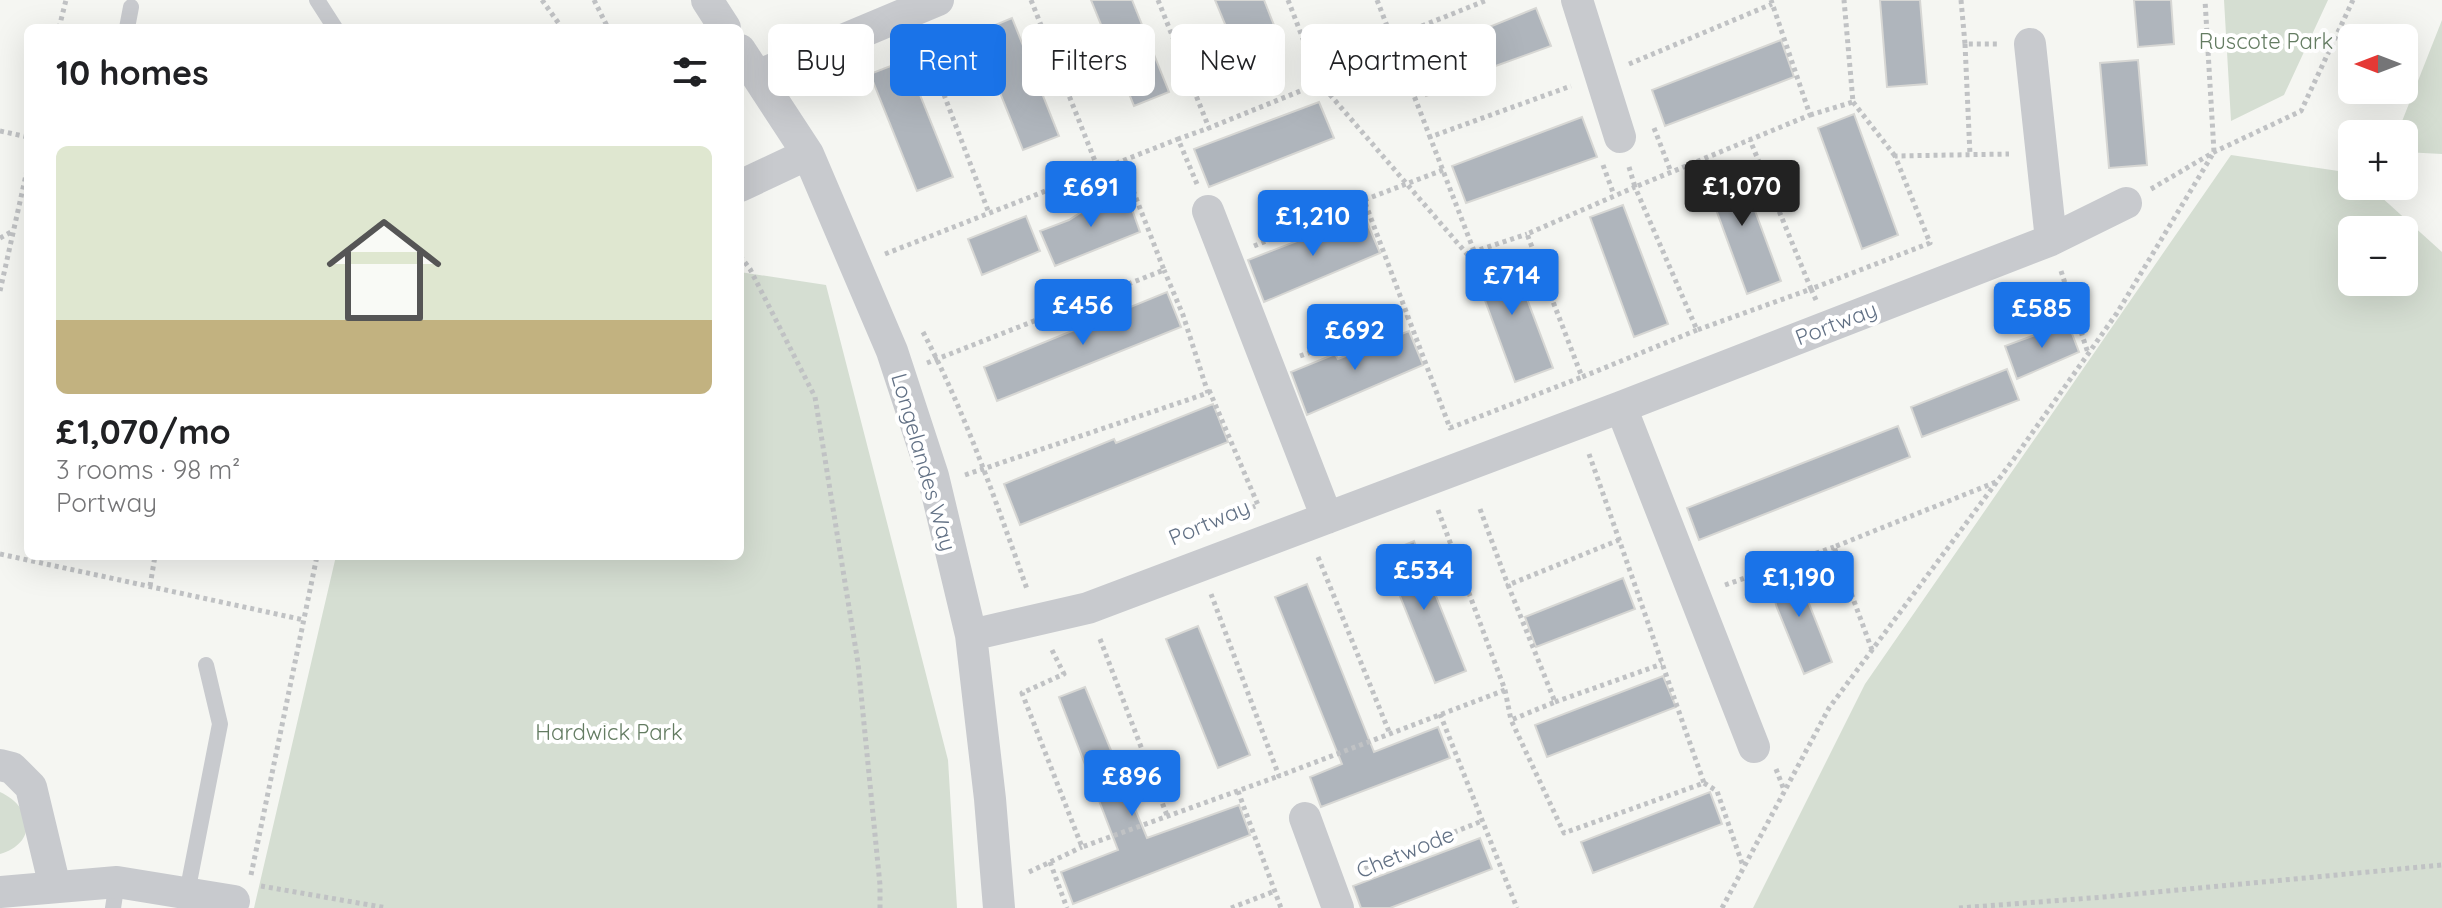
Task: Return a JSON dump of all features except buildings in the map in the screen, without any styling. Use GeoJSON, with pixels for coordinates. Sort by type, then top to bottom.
{"type":"FeatureCollection","features":[{"type":"Feature","properties":{"kind":"street"},"geometry":{"type":"LineString","coordinates":[[707,0],[722,24]]}},
{"type":"Feature","properties":{"kind":"street"},"geometry":{"type":"LineString","coordinates":[[1577,0],[1620,137]]}},
{"type":"Feature","properties":{"kind":"street"},"geometry":{"type":"LineString","coordinates":[[748,63],[925,6]]}},
{"type":"Feature","properties":{"kind":"street"},"geometry":{"type":"LineString","coordinates":[[2030,44],[2051,240]]}},
{"type":"Feature","properties":{"kind":"street","name":"Longelandes Way"},"geometry":{"type":"LineString","coordinates":[[748,63],[808,154],[892,351],[933,476],[971,635],[999,908]]}},
{"type":"Feature","properties":{"kind":"street"},"geometry":{"type":"LineString","coordinates":[[744,184],[808,154]]}},
{"type":"Feature","properties":{"kind":"street","name":"Portway"},"geometry":{"type":"LineString","coordinates":[[971,635],[1088,608],[1201,566],[2051,240],[2126,203]]}},
{"type":"Feature","properties":{"kind":"street"},"geometry":{"type":"LineString","coordinates":[[1208,211],[1269,368],[1316,522]]}},
{"type":"Feature","properties":{"kind":"street"},"geometry":{"type":"LineString","coordinates":[[1621,407],[1754,747]]}},
{"type":"Feature","properties":{"kind":"street"},"geometry":{"type":"LineString","coordinates":[[0,765],[12,768],[31,787],[55,887]]}},
{"type":"Feature","properties":{"kind":"street","name":"Chetwode"},"geometry":{"type":"LineString","coordinates":[[1305,818],[1333,895]]}},
{"type":"Feature","properties":{"kind":"street"},"geometry":{"type":"LineString","coordinates":[[0,892],[55,887],[115,895],[234,901]]}},
{"type":"Feature","properties":{"kind":"lane"},"geometry":{"type":"LineString","coordinates":[[317,0],[328,24]]}},
{"type":"Feature","properties":{"kind":"lane"},"geometry":{"type":"LineString","coordinates":[[128,24],[131,7]]}},
{"type":"Feature","properties":{"kind":"lane"},"geometry":{"type":"LineString","coordinates":[[188,900],[220,724],[206,665]]}},
{"type":"Feature","properties":{"kind":"path"},"geometry":{"type":"LineString","coordinates":[[60,24],[66,0]]}},
{"type":"Feature","properties":{"kind":"path"},"geometry":{"type":"LineString","coordinates":[[542,0],[559,24]]}},
{"type":"Feature","properties":{"kind":"path"},"geometry":{"type":"LineString","coordinates":[[594,0],[606,24]]}},
{"type":"Feature","properties":{"kind":"path"},"geometry":{"type":"LineString","coordinates":[[1031,0],[1099,171]]}},
{"type":"Feature","properties":{"kind":"path"},"geometry":{"type":"LineString","coordinates":[[1158,0],[1209,128]]}},
{"type":"Feature","properties":{"kind":"path"},"geometry":{"type":"LineString","coordinates":[[1288,0],[1301,34]]}},
{"type":"Feature","properties":{"kind":"path"},"geometry":{"type":"LineString","coordinates":[[1377,0],[1386,24]]}},
{"type":"Feature","properties":{"kind":"path"},"geometry":{"type":"LineString","coordinates":[[1427,24],[1487,0]]}},
{"type":"Feature","properties":{"kind":"path"},"geometry":{"type":"LineString","coordinates":[[1827,327],[1811,289],[1930,243],[1895,156],[1853,102],[1844,0]]}},
{"type":"Feature","properties":{"kind":"path"},"geometry":{"type":"LineString","coordinates":[[1961,0],[1970,155]]}},
{"type":"Feature","properties":{"kind":"path"},"geometry":{"type":"LineString","coordinates":[[1722,908],[1829,708],[1997,482],[2117,313],[2214,152],[2205,0]]}},
{"type":"Feature","properties":{"kind":"path"},"geometry":{"type":"LineString","coordinates":[[2126,203],[2214,152],[2301,111],[2353,0]]}},
{"type":"Feature","properties":{"kind":"path"},"geometry":{"type":"LineString","coordinates":[[1430,137],[1601,75],[1772,2],[1810,115]]}},
{"type":"Feature","properties":{"kind":"path"},"geometry":{"type":"LineString","coordinates":[[925,6],[989,213]]}},
{"type":"Feature","properties":{"kind":"path"},"geometry":{"type":"LineString","coordinates":[[1965,44],[2030,44]]}},
{"type":"Feature","properties":{"kind":"path"},"geometry":{"type":"LineString","coordinates":[[889,268],[882,255],[1301,91]]}},
{"type":"Feature","properties":{"kind":"path"},"geometry":{"type":"LineString","coordinates":[[1331,96],[1467,254],[1527,234],[1810,115],[1853,102]]}},
{"type":"Feature","properties":{"kind":"path"},"geometry":{"type":"LineString","coordinates":[[1414,96],[1474,251]]}},
{"type":"Feature","properties":{"kind":"path"},"geometry":{"type":"LineString","coordinates":[[0,131],[24,136]]}},
{"type":"Feature","properties":{"kind":"path"},"geometry":{"type":"LineString","coordinates":[[1620,137],[1635,187],[1697,330]]}},
{"type":"Feature","properties":{"kind":"path"},"geometry":{"type":"LineString","coordinates":[[1178,139],[1208,211]]}},
{"type":"Feature","properties":{"kind":"path","name":"Portway"},"geometry":{"type":"LineString","coordinates":[[1364,200],[1450,428],[1697,330],[1811,289],[1750,140]]}},
{"type":"Feature","properties":{"kind":"path"},"geometry":{"type":"LineString","coordinates":[[1895,156],[2042,154]]}},
{"type":"Feature","properties":{"kind":"path","name":"Portway"},"geometry":{"type":"LineString","coordinates":[[1122,162],[1183,315],[1201,371],[1258,505],[1244,511]]}},
{"type":"Feature","properties":{"kind":"path"},"geometry":{"type":"LineString","coordinates":[[1226,258],[1405,182],[1443,170]]}},
{"type":"Feature","properties":{"kind":"path"},"geometry":{"type":"LineString","coordinates":[[0,291],[24,184]]}},
{"type":"Feature","properties":{"kind":"path"},"geometry":{"type":"LineString","coordinates":[[0,238],[14,230]]}},
{"type":"Feature","properties":{"kind":"path"},"geometry":{"type":"LineString","coordinates":[[1527,234],[1582,377]]}},
{"type":"Feature","properties":{"kind":"path"},"geometry":{"type":"LineString","coordinates":[[2051,240],[2088,354]]}},
{"type":"Feature","properties":{"kind":"path"},"geometry":{"type":"LineString","coordinates":[[744,261],[815,397],[858,663],[880,908]]}},
{"type":"Feature","properties":{"kind":"path"},"geometry":{"type":"LineString","coordinates":[[937,359],[1164,270]]}},
{"type":"Feature","properties":{"kind":"path"},"geometry":{"type":"LineString","coordinates":[[1269,368],[1408,317]]}},
{"type":"Feature","properties":{"kind":"path"},"geometry":{"type":"LineString","coordinates":[[916,320],[937,359],[984,469],[1038,620],[1064,674],[1022,693],[1082,847]]}},
{"type":"Feature","properties":{"kind":"path"},"geometry":{"type":"LineString","coordinates":[[984,469],[1208,393],[1201,371]]}},
{"type":"Feature","properties":{"kind":"path"},"geometry":{"type":"LineString","coordinates":[[1578,423],[1704,783],[1717,791],[1743,867]]}},
{"type":"Feature","properties":{"kind":"path"},"geometry":{"type":"LineString","coordinates":[[1427,480],[1505,690],[1511,720],[1564,833],[1704,783]]}},
{"type":"Feature","properties":{"kind":"path"},"geometry":{"type":"LineString","coordinates":[[1695,596],[1834,547],[1997,482]]}},
{"type":"Feature","properties":{"kind":"path"},"geometry":{"type":"LineString","coordinates":[[1480,509],[1555,702]]}},
{"type":"Feature","properties":{"kind":"path"},"geometry":{"type":"LineString","coordinates":[[1316,522],[1390,734]]}},
{"type":"Feature","properties":{"kind":"path"},"geometry":{"type":"LineString","coordinates":[[1508,585],[1619,540]]}},
{"type":"Feature","properties":{"kind":"path"},"geometry":{"type":"LineString","coordinates":[[1834,547],[1872,650]]}},
{"type":"Feature","properties":{"kind":"path"},"geometry":{"type":"LineString","coordinates":[[0,554],[24,559]]}},
{"type":"Feature","properties":{"kind":"path"},"geometry":{"type":"LineString","coordinates":[[27,560],[304,620]]}},
{"type":"Feature","properties":{"kind":"path"},"geometry":{"type":"LineString","coordinates":[[150,587],[154,560]]}},
{"type":"Feature","properties":{"kind":"path"},"geometry":{"type":"LineString","coordinates":[[316,560],[249,884],[387,908]]}},
{"type":"Feature","properties":{"kind":"path","name":"Portway"},"geometry":{"type":"LineString","coordinates":[[1201,566],[1279,776]]}},
{"type":"Feature","properties":{"kind":"path"},"geometry":{"type":"LineString","coordinates":[[1088,608],[1168,818]]}},
{"type":"Feature","properties":{"kind":"path"},"geometry":{"type":"LineString","coordinates":[[1511,720],[1662,664]]}},
{"type":"Feature","properties":{"kind":"path"},"geometry":{"type":"LineString","coordinates":[[1029,884],[1028,872],[1082,847],[1168,818],[1505,690]]}},
{"type":"Feature","properties":{"kind":"path","name":"Chetwode"},"geometry":{"type":"LineString","coordinates":[[1440,714],[1517,908]]}},
{"type":"Feature","properties":{"kind":"path"},"geometry":{"type":"LineString","coordinates":[[1238,791],[1281,908]]}},
{"type":"Feature","properties":{"kind":"path","name":"Chetwode"},"geometry":{"type":"LineString","coordinates":[[1333,895],[1482,821]]}},
{"type":"Feature","properties":{"kind":"path"},"geometry":{"type":"LineString","coordinates":[[1050,862],[1067,908]]}},
{"type":"Feature","properties":{"kind":"path"},"geometry":{"type":"LineString","coordinates":[[1959,908],[2442,865]]}},
{"type":"Feature","properties":{"kind":"path"},"geometry":{"type":"LineString","coordinates":[[1231,908],[1275,891]]}},
{"type":"Feature","properties":{"kind":"green space","name":"Ruscote Park"},"geometry":{"type":"Polygon","coordinates":[[[2224,0],[2328,0],[2284,95],[2231,121],[2224,0]]]}},
{"type":"Feature","properties":{"kind":"green space"},"geometry":{"type":"Polygon","coordinates":[[[2442,20],[2442,154],[2418,153],[2418,120],[2403,120],[2409,104],[2418,104],[2418,81],[2442,20]]]}},
{"type":"Feature","properties":{"kind":"green space"},"geometry":{"type":"Polygon","coordinates":[[[2231,155],[2338,171],[2338,200],[2384,200],[2402,216],[2338,216],[2338,296],[2418,296],[2418,230],[2442,252],[2442,908],[1753,908],[1865,684],[2231,155]]]}},
{"type":"Feature","properties":{"kind":"green space","name":"Hardwick Park"},"geometry":{"type":"Polygon","coordinates":[[[744,273],[826,285],[948,760],[957,908],[254,908],[335,560],[744,560],[744,273]]]}},
{"type":"Feature","properties":{"kind":"green space"},"geometry":{"type":"Polygon","coordinates":[[[0,792],[19,806],[27,824],[21,842],[0,854],[0,792]]]}}]}
